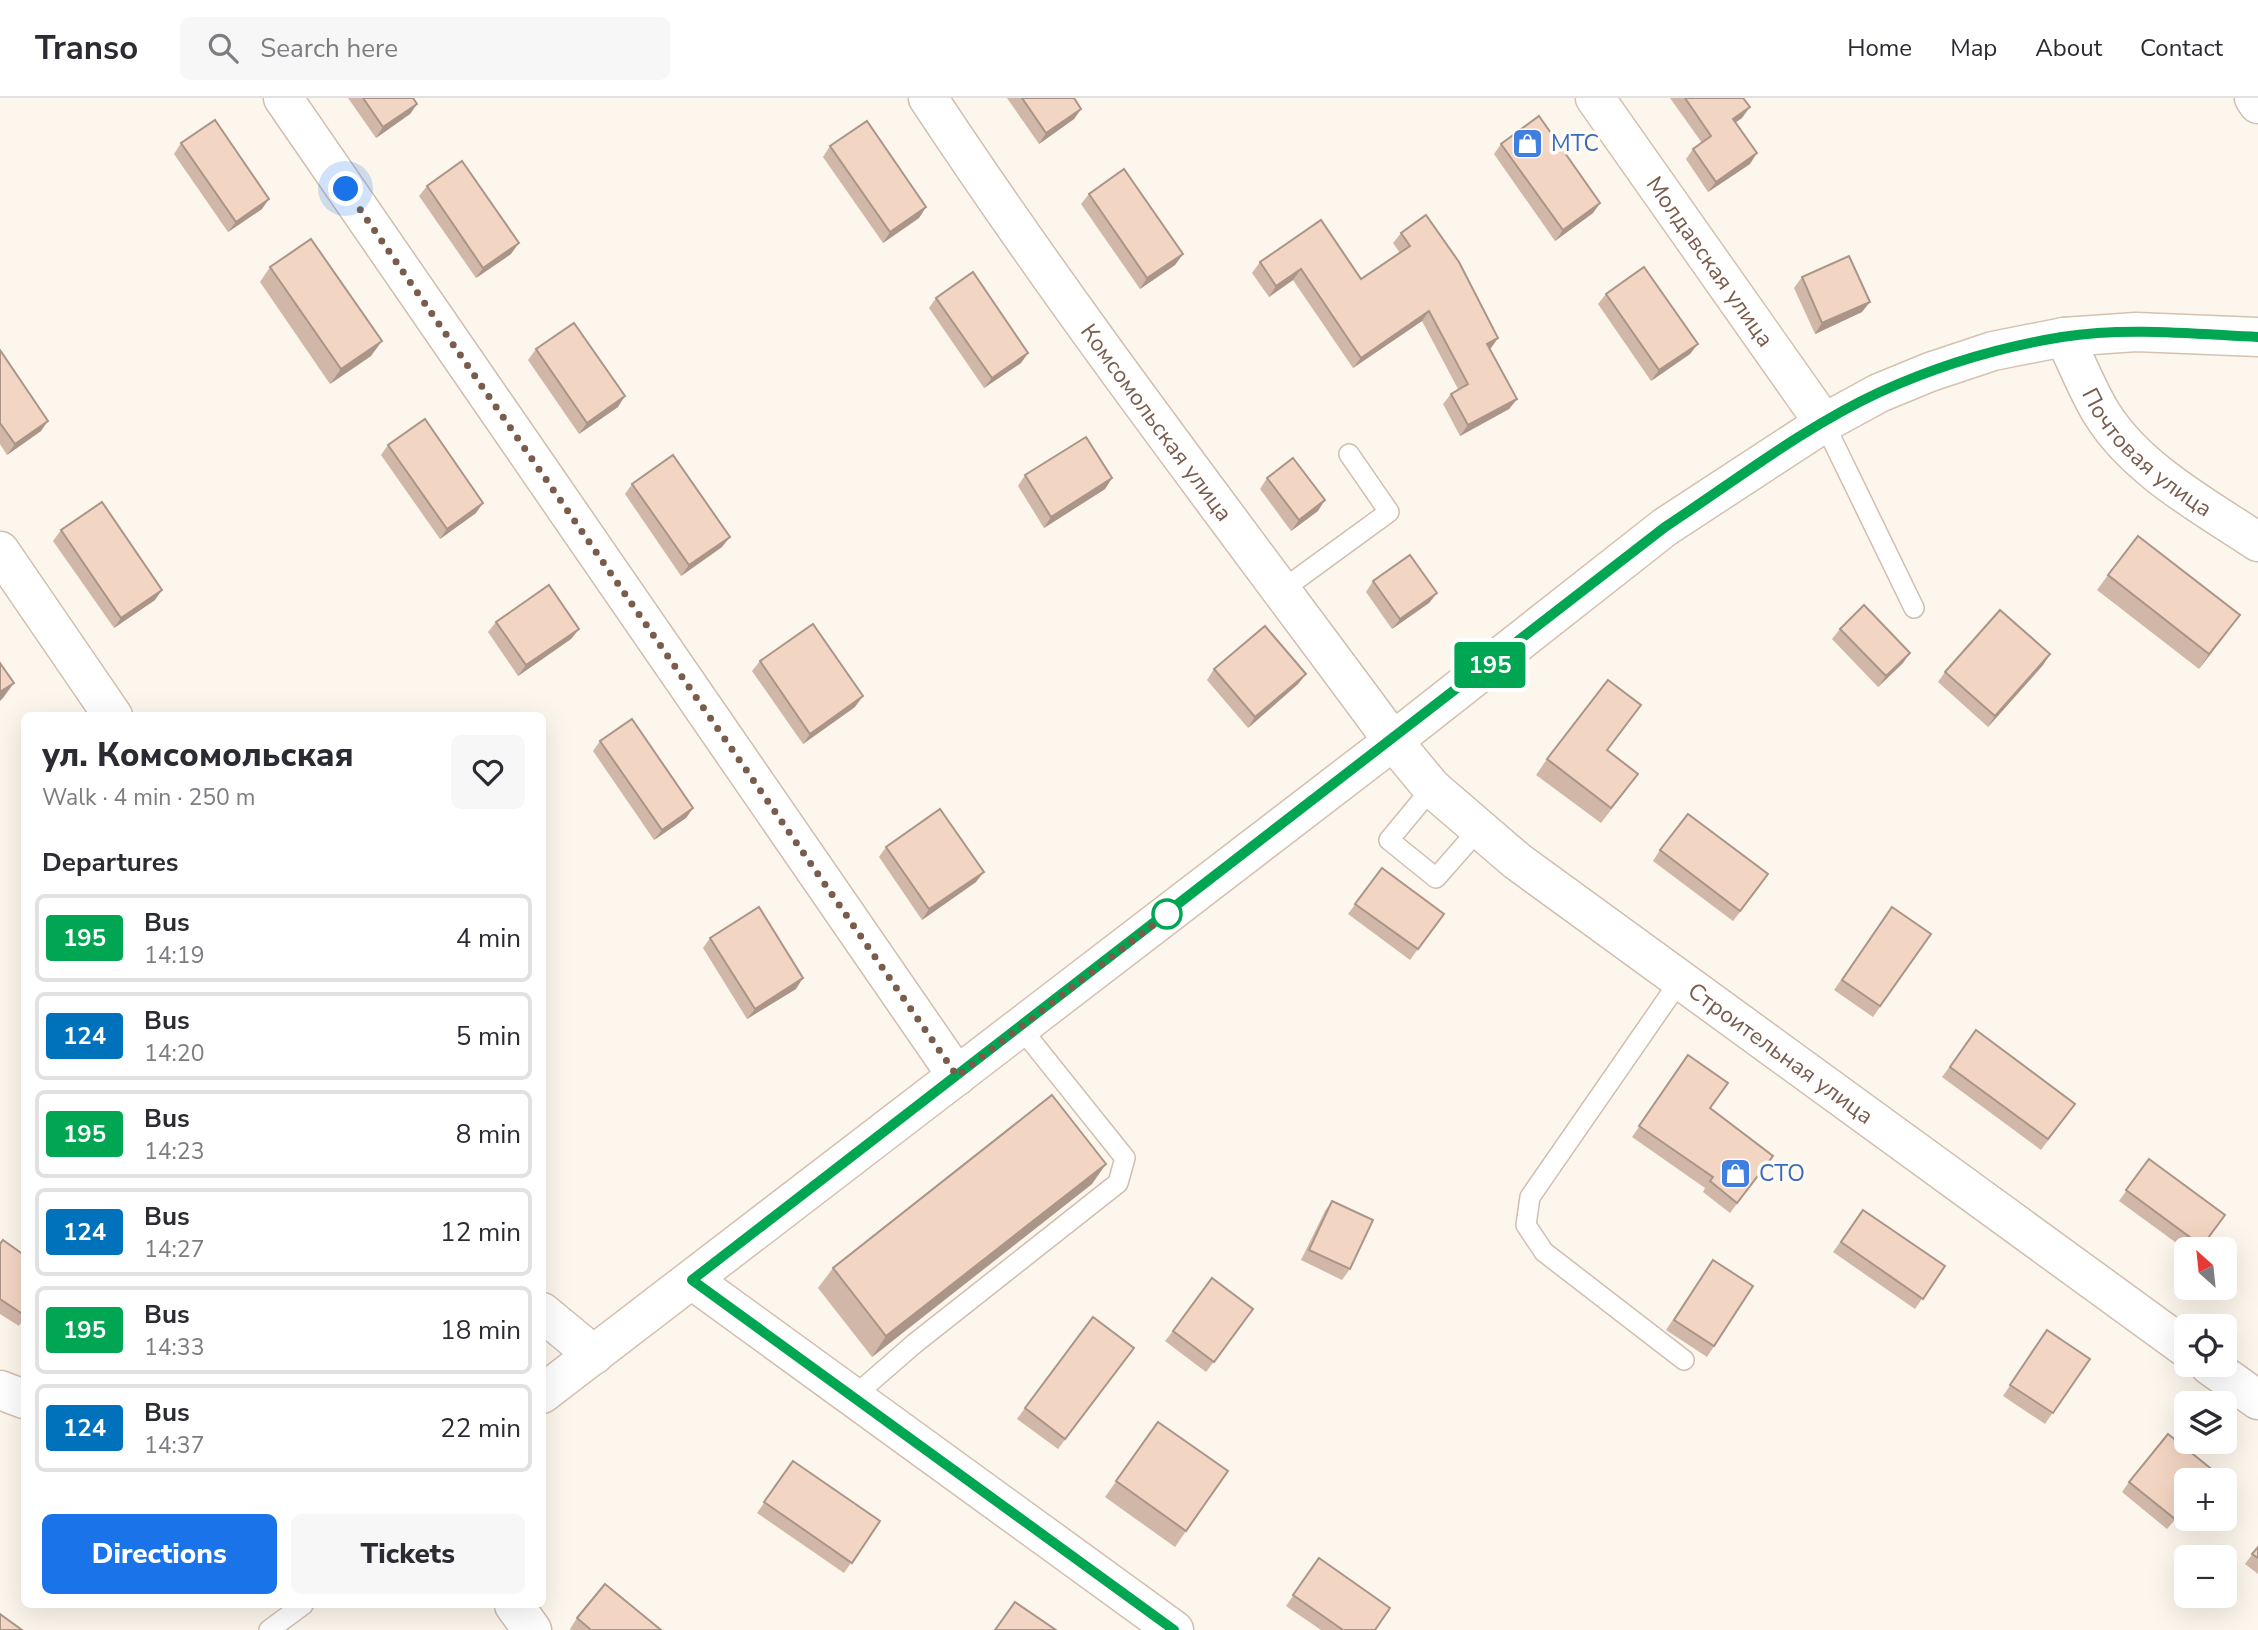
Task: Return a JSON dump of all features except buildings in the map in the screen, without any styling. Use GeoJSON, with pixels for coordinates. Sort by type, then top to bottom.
{"type":"FeatureCollection","features":[{"type":"Feature","properties":{"kind":"street"},"geometry":{"type":"LineString","coordinates":[[284,98],[957,1076]]}},
{"type":"Feature","properties":{"kind":"street","name":"Комсомольская улица"},"geometry":{"type":"LineString","coordinates":[[928,98],[1000,206],[1109,358],[1393,741]]}},
{"type":"Feature","properties":{"kind":"street","name":"Молдавская улица"},"geometry":{"type":"LineString","coordinates":[[1595,98],[1824,423]]}},
{"type":"Feature","properties":{"kind":"street"},"geometry":{"type":"LineString","coordinates":[[2253,98],[2258,104]]}},
{"type":"Feature","properties":{"kind":"street"},"geometry":{"type":"LineString","coordinates":[[546,1391],[1393,741],[1665,527],[1824,423],[1879,393],[1993,351],[2064,337],[2136,332],[2258,337]]}},
{"type":"Feature","properties":{"kind":"street","name":"Почтовая улица"},"geometry":{"type":"LineString","coordinates":[[2064,337],[2102,414],[2130,449],[2176,487],[2258,542]]}},
{"type":"Feature","properties":{"kind":"street"},"geometry":{"type":"LineString","coordinates":[[0,551],[110,712]]}},
{"type":"Feature","properties":{"kind":"street","name":"Строительная улица"},"geometry":{"type":"LineString","coordinates":[[1393,741],[1432,788],[1517,861],[1954,1182],[2174,1339]]}},
{"type":"Feature","properties":{"kind":"street"},"geometry":{"type":"LineString","coordinates":[[692,1280],[1174,1630]]}},
{"type":"Feature","properties":{"kind":"street"},"geometry":{"type":"LineString","coordinates":[[546,1315],[594,1354]]}},
{"type":"Feature","properties":{"kind":"street"},"geometry":{"type":"LineString","coordinates":[[2226,1377],[2258,1400]]}},
{"type":"Feature","properties":{"kind":"street"},"geometry":{"type":"LineString","coordinates":[[0,1390],[21,1398]]}},
{"type":"Feature","properties":{"kind":"street"},"geometry":{"type":"LineString","coordinates":[[516,1608],[532,1630]]}},
{"type":"Feature","properties":{"kind":"lane"},"geometry":{"type":"LineString","coordinates":[[1824,423],[1914,608]]}},
{"type":"Feature","properties":{"kind":"lane"},"geometry":{"type":"LineString","coordinates":[[1282,590],[1389,512],[1349,454]]}},
{"type":"Feature","properties":{"kind":"lane"},"geometry":{"type":"LineString","coordinates":[[1432,788],[1389,841],[1436,878],[1479,829]]}},
{"type":"Feature","properties":{"kind":"lane"},"geometry":{"type":"LineString","coordinates":[[1681,979],[1530,1197],[1526,1225],[1544,1252],[1684,1360]]}},
{"type":"Feature","properties":{"kind":"lane"},"geometry":{"type":"LineString","coordinates":[[852,1398],[914,1344],[1118,1183],[1125,1158],[1020,1027]]}},
{"type":"Feature","properties":{"kind":"lane"},"geometry":{"type":"LineString","coordinates":[[269,1630],[299,1608]]}},
{"type":"Feature","properties":{"kind":"bus line","name":"195"},"geometry":{"type":"LineString","coordinates":[[1174,1630],[692,1280],[1393,741],[1665,527],[1824,423],[1879,393],[1993,351],[2064,337],[2136,332],[2258,337]]}},
{"type":"Feature","properties":{"kind":"place","name":"МТС"},"geometry":{"type":"Point","coordinates":[1528,143]}},
{"type":"Feature","properties":{"kind":"place","name":"СТО"},"geometry":{"type":"Point","coordinates":[1736,1173]}},
{"type":"Feature","properties":{"kind":"route"},"geometry":{"type":"LineString","coordinates":[[346,189],[957,1076],[1167,914]]}}]}
